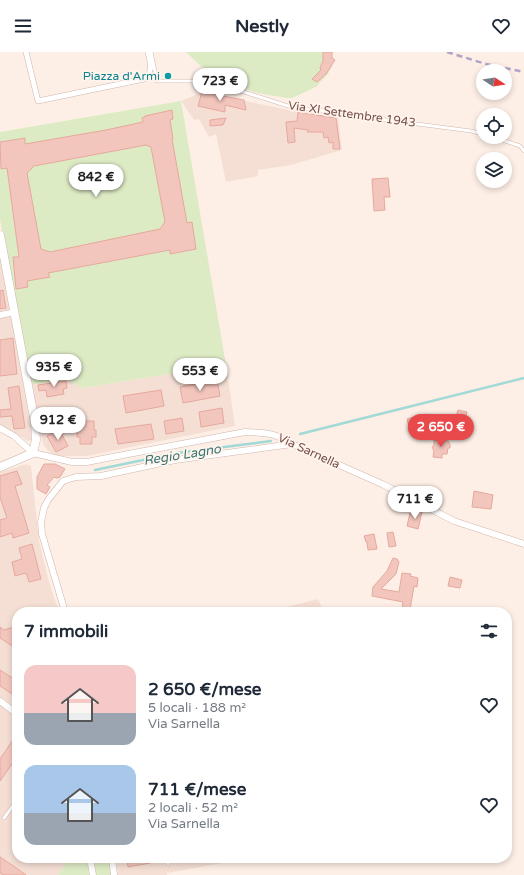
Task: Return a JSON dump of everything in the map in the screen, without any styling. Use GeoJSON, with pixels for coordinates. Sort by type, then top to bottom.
{"type":"FeatureCollection","features":[{"type":"Feature","properties":{"kind":"street"},"geometry":{"type":"LineString","coordinates":[[26,52],[38,101],[144,79],[151,71],[150,52]]}},
{"type":"Feature","properties":{"kind":"street"},"geometry":{"type":"LineString","coordinates":[[0,235],[2,260],[15,312],[35,423],[36,440],[33,453]]}},
{"type":"Feature","properties":{"kind":"street"},"geometry":{"type":"LineString","coordinates":[[0,314],[15,312]]}},
{"type":"Feature","properties":{"kind":"street"},"geometry":{"type":"LineString","coordinates":[[0,428],[14,436],[33,453]]}},
{"type":"Feature","properties":{"kind":"street","name":"Via Sarnella"},"geometry":{"type":"LineString","coordinates":[[33,453],[64,461],[87,462],[245,432],[268,433],[278,436],[292,444],[382,484],[454,521],[524,544]]}},
{"type":"Feature","properties":{"kind":"street"},"geometry":{"type":"LineString","coordinates":[[64,607],[42,534],[41,522],[44,508],[48,500],[63,482],[76,477],[101,476],[175,460],[292,444]]}},
{"type":"Feature","properties":{"kind":"street"},"geometry":{"type":"LineString","coordinates":[[0,467],[33,453]]}},
{"type":"Feature","properties":{"kind":"street"},"geometry":{"type":"LineString","coordinates":[[87,462],[88,476]]}},
{"type":"Feature","properties":{"kind":"street"},"geometry":{"type":"LineString","coordinates":[[0,701],[12,710]]}},
{"type":"Feature","properties":{"kind":"street"},"geometry":{"type":"LineString","coordinates":[[91,863],[93,875]]}},
{"type":"Feature","properties":{"kind":"street"},"geometry":{"type":"LineString","coordinates":[[113,863],[114,875]]}},
{"type":"Feature","properties":{"kind":"lane","name":"Via XI Settembre 1943"},"geometry":{"type":"LineString","coordinates":[[150,52],[157,81],[191,80],[244,92],[291,106],[326,111],[338,115],[476,132]]}},
{"type":"Feature","properties":{"kind":"lane"},"geometry":{"type":"LineString","coordinates":[[512,143],[520,146],[524,151]]}},
{"type":"Feature","properties":{"kind":"lane"},"geometry":{"type":"LineString","coordinates":[[4,818],[12,807]]}},
{"type":"Feature","properties":{"kind":"shaded area"},"geometry":{"type":"Polygon","coordinates":[[[202,92],[298,112],[338,118],[342,150],[291,165],[258,170],[258,176],[226,182],[216,134],[209,137],[199,119],[194,120],[181,101],[202,92]]]}},
{"type":"Feature","properties":{"kind":"shaded area"},"geometry":{"type":"Polygon","coordinates":[[[0,256],[25,387],[31,434],[31,440],[28,441],[0,425],[0,256]]]}},
{"type":"Feature","properties":{"kind":"shaded area"},"geometry":{"type":"Polygon","coordinates":[[[226,365],[235,426],[87,456],[56,456],[48,451],[43,444],[32,385],[66,379],[83,388],[226,365]]]}},
{"type":"Feature","properties":{"kind":"shaded area"},"geometry":{"type":"Polygon","coordinates":[[[26,464],[31,466],[39,541],[49,582],[57,607],[12,607],[12,863],[66,863],[58,875],[0,875],[0,472],[26,464]]]}},
{"type":"Feature","properties":{"kind":"shaded area"},"geometry":{"type":"Polygon","coordinates":[[[318,599],[322,607],[286,607],[318,599]]]}},
{"type":"Feature","properties":{"kind":"shaded area"},"geometry":{"type":"Polygon","coordinates":[[[117,863],[222,863],[167,873],[167,875],[118,875],[117,863]]]}},
{"type":"Feature","properties":{"kind":"green space"},"geometry":{"type":"Polygon","coordinates":[[[186,52],[332,52],[332,66],[328,74],[316,87],[292,98],[286,98],[253,92],[206,71],[186,52]]]}},
{"type":"Feature","properties":{"kind":"green space"},"geometry":{"type":"Polygon","coordinates":[[[181,101],[226,365],[82,388],[66,379],[32,385],[0,220],[0,132],[181,101]]]}},
{"type":"Feature","properties":{"kind":"green space"},"geometry":{"type":"Polygon","coordinates":[[[66,863],[88,863],[89,875],[58,875],[66,863]]]}},
{"type":"Feature","properties":{"kind":"green space"},"geometry":{"type":"Polygon","coordinates":[[[95,863],[111,863],[112,875],[96,875],[95,863]]]}},
{"type":"Feature","properties":{"kind":"building"},"geometry":{"type":"Polygon","coordinates":[[[323,52],[332,52],[332,58],[335,60],[326,74],[317,82],[312,79],[321,70],[320,68],[323,61],[323,52]]]}},
{"type":"Feature","properties":{"kind":"building"},"geometry":{"type":"Polygon","coordinates":[[[202,92],[244,100],[246,110],[225,105],[225,112],[198,106],[202,92]]]}},
{"type":"Feature","properties":{"kind":"building"},"geometry":{"type":"Polygon","coordinates":[[[172,110],[173,119],[170,120],[172,139],[187,223],[192,222],[196,249],[170,254],[170,250],[48,273],[50,277],[27,281],[28,287],[16,289],[13,257],[19,257],[7,168],[1,169],[0,142],[25,138],[25,144],[106,130],[143,122],[142,118],[172,110]],[[146,145],[34,166],[27,173],[41,249],[50,252],[160,229],[165,222],[151,147],[146,145]]]}},
{"type":"Feature","properties":{"kind":"building"},"geometry":{"type":"Polygon","coordinates":[[[298,112],[336,118],[340,149],[333,149],[333,142],[329,143],[328,137],[324,138],[323,132],[307,132],[308,130],[294,128],[295,142],[288,143],[286,122],[297,121],[298,112]]]}},
{"type":"Feature","properties":{"kind":"building"},"geometry":{"type":"Polygon","coordinates":[[[226,118],[223,125],[210,126],[210,120],[226,118]]]}},
{"type":"Feature","properties":{"kind":"building"},"geometry":{"type":"Polygon","coordinates":[[[388,178],[390,197],[384,197],[385,210],[374,211],[372,179],[388,178]]]}},
{"type":"Feature","properties":{"kind":"building"},"geometry":{"type":"Polygon","coordinates":[[[3,290],[6,308],[0,309],[0,291],[3,290]]]}},
{"type":"Feature","properties":{"kind":"building"},"geometry":{"type":"Polygon","coordinates":[[[13,338],[17,374],[0,376],[0,340],[13,338]]]}},
{"type":"Feature","properties":{"kind":"building"},"geometry":{"type":"Polygon","coordinates":[[[217,380],[220,396],[183,403],[180,387],[217,380]]]}},
{"type":"Feature","properties":{"kind":"building"},"geometry":{"type":"Polygon","coordinates":[[[66,381],[67,388],[63,389],[64,394],[47,397],[46,390],[39,391],[38,385],[66,381]]]}},
{"type":"Feature","properties":{"kind":"building"},"geometry":{"type":"Polygon","coordinates":[[[19,386],[25,428],[14,429],[12,416],[0,417],[0,410],[11,409],[8,388],[19,386]]]}},
{"type":"Feature","properties":{"kind":"building"},"geometry":{"type":"Polygon","coordinates":[[[161,390],[164,406],[126,413],[123,396],[161,390]]]}},
{"type":"Feature","properties":{"kind":"building"},"geometry":{"type":"Polygon","coordinates":[[[222,408],[224,423],[201,427],[199,412],[222,408]]]}},
{"type":"Feature","properties":{"kind":"building"},"geometry":{"type":"Polygon","coordinates":[[[458,410],[467,412],[466,417],[468,417],[466,433],[453,427],[458,410]]]}},
{"type":"Feature","properties":{"kind":"building"},"geometry":{"type":"Polygon","coordinates":[[[427,414],[431,428],[411,434],[407,419],[427,414]]]}},
{"type":"Feature","properties":{"kind":"building"},"geometry":{"type":"Polygon","coordinates":[[[182,418],[184,431],[166,434],[164,421],[182,418]]]}},
{"type":"Feature","properties":{"kind":"building"},"geometry":{"type":"Polygon","coordinates":[[[72,421],[94,421],[96,437],[92,437],[92,444],[80,444],[80,437],[77,437],[77,427],[72,427],[72,421]]]}},
{"type":"Feature","properties":{"kind":"building"},"geometry":{"type":"Polygon","coordinates":[[[151,424],[154,439],[118,444],[115,429],[151,424]]]}},
{"type":"Feature","properties":{"kind":"building"},"geometry":{"type":"Polygon","coordinates":[[[59,429],[68,446],[56,452],[47,436],[59,429]]]}},
{"type":"Feature","properties":{"kind":"building"},"geometry":{"type":"Polygon","coordinates":[[[434,440],[448,441],[450,444],[447,454],[442,454],[442,458],[433,457],[434,451],[432,447],[434,445],[434,440]]]}},
{"type":"Feature","properties":{"kind":"building"},"geometry":{"type":"Polygon","coordinates":[[[44,464],[55,464],[65,469],[60,477],[54,477],[47,485],[50,487],[46,494],[37,489],[37,477],[44,464]]]}},
{"type":"Feature","properties":{"kind":"building"},"geometry":{"type":"Polygon","coordinates":[[[17,471],[22,484],[15,486],[29,533],[13,538],[12,533],[0,537],[0,520],[7,518],[0,497],[0,476],[17,471]]]}},
{"type":"Feature","properties":{"kind":"building"},"geometry":{"type":"Polygon","coordinates":[[[474,491],[493,495],[491,509],[472,507],[474,491]]]}},
{"type":"Feature","properties":{"kind":"building"},"geometry":{"type":"Polygon","coordinates":[[[414,510],[422,512],[418,529],[407,526],[410,513],[413,514],[414,510]]]}},
{"type":"Feature","properties":{"kind":"building"},"geometry":{"type":"Polygon","coordinates":[[[393,532],[396,546],[389,547],[387,533],[393,532]]]}},
{"type":"Feature","properties":{"kind":"building"},"geometry":{"type":"Polygon","coordinates":[[[374,534],[377,549],[368,550],[367,542],[364,536],[374,534]]]}},
{"type":"Feature","properties":{"kind":"building"},"geometry":{"type":"Polygon","coordinates":[[[32,544],[41,579],[29,582],[26,573],[15,576],[12,562],[22,559],[19,548],[32,544]]]}},
{"type":"Feature","properties":{"kind":"building"},"geometry":{"type":"Polygon","coordinates":[[[393,558],[397,559],[399,562],[396,574],[381,589],[399,592],[402,573],[411,574],[410,576],[418,578],[417,587],[414,586],[410,607],[402,607],[403,602],[372,596],[373,587],[387,571],[393,558]]]}},
{"type":"Feature","properties":{"kind":"building"},"geometry":{"type":"Polygon","coordinates":[[[450,577],[462,580],[460,588],[448,586],[450,577]]]}},
{"type":"Feature","properties":{"kind":"building"},"geometry":{"type":"Polygon","coordinates":[[[0,627],[4,630],[12,628],[12,646],[0,638],[0,627]]]}},
{"type":"Feature","properties":{"kind":"building"},"geometry":{"type":"Polygon","coordinates":[[[0,670],[12,678],[12,694],[0,686],[0,670]]]}},
{"type":"Feature","properties":{"kind":"building"},"geometry":{"type":"Polygon","coordinates":[[[12,741],[12,764],[0,781],[0,759],[12,741]]]}},
{"type":"Feature","properties":{"kind":"building"},"geometry":{"type":"Polygon","coordinates":[[[0,857],[26,875],[3,875],[0,873],[0,857]]]}},
{"type":"Feature","properties":{"kind":"building"},"geometry":{"type":"Polygon","coordinates":[[[128,863],[150,863],[128,867],[128,863]]]}},
{"type":"Feature","properties":{"kind":"waterway"},"geometry":{"type":"LineString","coordinates":[[300,434],[524,378]]}},
{"type":"Feature","properties":{"kind":"waterway","name":"Regio Lagno"},"geometry":{"type":"LineString","coordinates":[[95,470],[177,453],[271,441]]}},
{"type":"Feature","properties":{"kind":"railway"},"geometry":{"type":"LineString","coordinates":[[447,52],[486,64],[524,72]]}},
{"type":"Feature","properties":{"kind":"place","name":"Piazza d'Armi"},"geometry":{"type":"Point","coordinates":[168,76]}}]}
